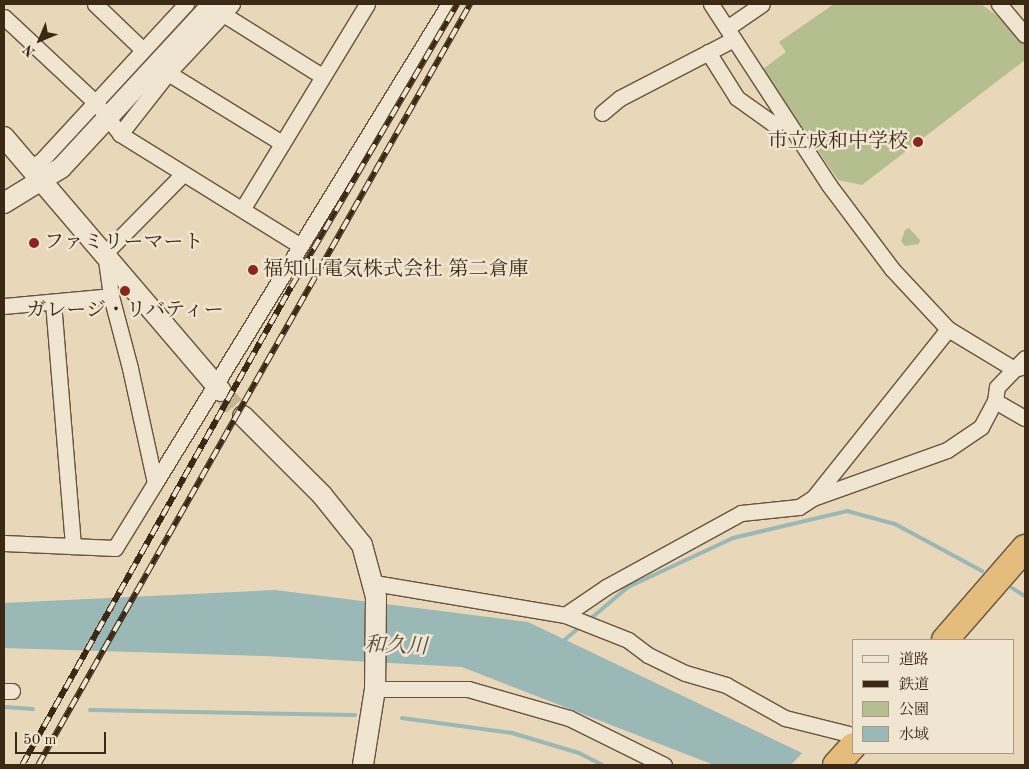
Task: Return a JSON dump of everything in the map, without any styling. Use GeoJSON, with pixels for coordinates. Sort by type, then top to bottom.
{"type":"FeatureCollection","features":[{"type":"Feature","properties":{"kind":"highway"},"geometry":{"type":"LineString","coordinates":[[946,639],[1025,548]]}},
{"type":"Feature","properties":{"kind":"street"},"geometry":{"type":"LineString","coordinates":[[95,4],[142,50]]}},
{"type":"Feature","properties":{"kind":"street"},"geometry":{"type":"LineString","coordinates":[[4,203],[36,175],[61,168],[142,50],[186,4]]}},
{"type":"Feature","properties":{"kind":"street"},"geometry":{"type":"LineString","coordinates":[[242,208],[367,4]]}},
{"type":"Feature","properties":{"kind":"street"},"geometry":{"type":"LineString","coordinates":[[4,543],[115,548],[218,387],[299,245],[449,4]]}},
{"type":"Feature","properties":{"kind":"street"},"geometry":{"type":"LineString","coordinates":[[565,615],[606,586],[741,513],[799,507],[813,498],[947,450],[981,427],[995,401],[997,387],[1022,364],[948,328],[892,269],[829,185],[711,4]]}},
{"type":"Feature","properties":{"kind":"street"},"geometry":{"type":"LineString","coordinates":[[602,113],[620,98],[708,52],[762,4]]}},
{"type":"Feature","properties":{"kind":"street"},"geometry":{"type":"LineString","coordinates":[[999,4],[1025,35]]}},
{"type":"Feature","properties":{"kind":"street"},"geometry":{"type":"LineString","coordinates":[[101,111],[223,7]]}},
{"type":"Feature","properties":{"kind":"street"},"geometry":{"type":"LineString","coordinates":[[223,7],[322,76]]}},
{"type":"Feature","properties":{"kind":"street"},"geometry":{"type":"LineString","coordinates":[[120,134],[223,7]]}},
{"type":"Feature","properties":{"kind":"street"},"geometry":{"type":"LineString","coordinates":[[4,16],[101,111],[120,134],[299,245]]}},
{"type":"Feature","properties":{"kind":"street"},"geometry":{"type":"LineString","coordinates":[[708,52],[737,98],[772,123],[786,121]]}},
{"type":"Feature","properties":{"kind":"street"},"geometry":{"type":"LineString","coordinates":[[168,73],[282,143]]}},
{"type":"Feature","properties":{"kind":"street"},"geometry":{"type":"LineString","coordinates":[[4,137],[218,387]]}},
{"type":"Feature","properties":{"kind":"street"},"geometry":{"type":"LineString","coordinates":[[104,253],[183,174]]}},
{"type":"Feature","properties":{"kind":"street"},"geometry":{"type":"LineString","coordinates":[[104,253],[111,296],[130,368],[155,483]]}},
{"type":"Feature","properties":{"kind":"street"},"geometry":{"type":"LineString","coordinates":[[4,306],[111,296]]}},
{"type":"Feature","properties":{"kind":"street"},"geometry":{"type":"LineString","coordinates":[[53,302],[73,546]]}},
{"type":"Feature","properties":{"kind":"street"},"geometry":{"type":"LineString","coordinates":[[813,498],[948,328]]}},
{"type":"Feature","properties":{"kind":"street"},"geometry":{"type":"LineString","coordinates":[[995,401],[1025,418]]}},
{"type":"Feature","properties":{"kind":"street"},"geometry":{"type":"LineString","coordinates":[[243,416],[347,523],[362,545],[375,590],[374,683],[363,765]]}},
{"type":"Feature","properties":{"kind":"street"},"geometry":{"type":"LineString","coordinates":[[375,590],[565,615],[628,640],[648,655],[685,673],[726,685],[847,750]]}},
{"type":"Feature","properties":{"kind":"street"},"geometry":{"type":"LineString","coordinates":[[374,683],[468,689],[568,718],[664,765]]}},
{"type":"Feature","properties":{"kind":"green space"},"geometry":{"type":"Polygon","coordinates":[[[834,4],[981,4],[1011,26],[1025,45],[1025,60],[862,185],[838,180],[763,69],[786,52],[779,42],[834,4]]]}},
{"type":"Feature","properties":{"kind":"green space"},"geometry":{"type":"Polygon","coordinates":[[[909,228],[920,240],[919,244],[905,246],[901,241],[905,230],[909,228]]]}},
{"type":"Feature","properties":{"kind":"water","name":"和久川"},"geometry":{"type":"Polygon","coordinates":[[[275,590],[528,622],[802,753],[791,765],[714,765],[462,667],[265,656],[4,648],[4,603],[275,590]]]}},
{"type":"Feature","properties":{"kind":"waterway"},"geometry":{"type":"LineString","coordinates":[[589,620],[628,587],[733,538],[847,511],[895,524],[982,571]]}},
{"type":"Feature","properties":{"kind":"waterway"},"geometry":{"type":"LineString","coordinates":[[1012,588],[1025,596]]}},
{"type":"Feature","properties":{"kind":"waterway"},"geometry":{"type":"LineString","coordinates":[[562,642],[581,626]]}},
{"type":"Feature","properties":{"kind":"waterway"},"geometry":{"type":"LineString","coordinates":[[4,707],[33,709]]}},
{"type":"Feature","properties":{"kind":"waterway"},"geometry":{"type":"LineString","coordinates":[[90,710],[355,715]]}},
{"type":"Feature","properties":{"kind":"waterway"},"geometry":{"type":"LineString","coordinates":[[402,718],[512,733],[579,753],[603,765]]}},
{"type":"Feature","properties":{"kind":"tunnel"},"geometry":{"type":"LineString","coordinates":[[221,391],[243,416]]}},
{"type":"Feature","properties":{"kind":"railway"},"geometry":{"type":"LineString","coordinates":[[22,765],[291,287],[457,4]]}},
{"type":"Feature","properties":{"kind":"railway"},"geometry":{"type":"LineString","coordinates":[[38,765],[470,4]]}},
{"type":"Feature","properties":{"kind":"place","name":"市立成和中学校"},"geometry":{"type":"Point","coordinates":[918,142]}},
{"type":"Feature","properties":{"kind":"place","name":"ファミリーマート"},"geometry":{"type":"Point","coordinates":[34,243]}},
{"type":"Feature","properties":{"kind":"place","name":"福知山電気株式会社 第二倉庫"},"geometry":{"type":"Point","coordinates":[253,270]}},
{"type":"Feature","properties":{"kind":"place","name":"ガレージ・リバティー"},"geometry":{"type":"Point","coordinates":[125,291]}}]}
